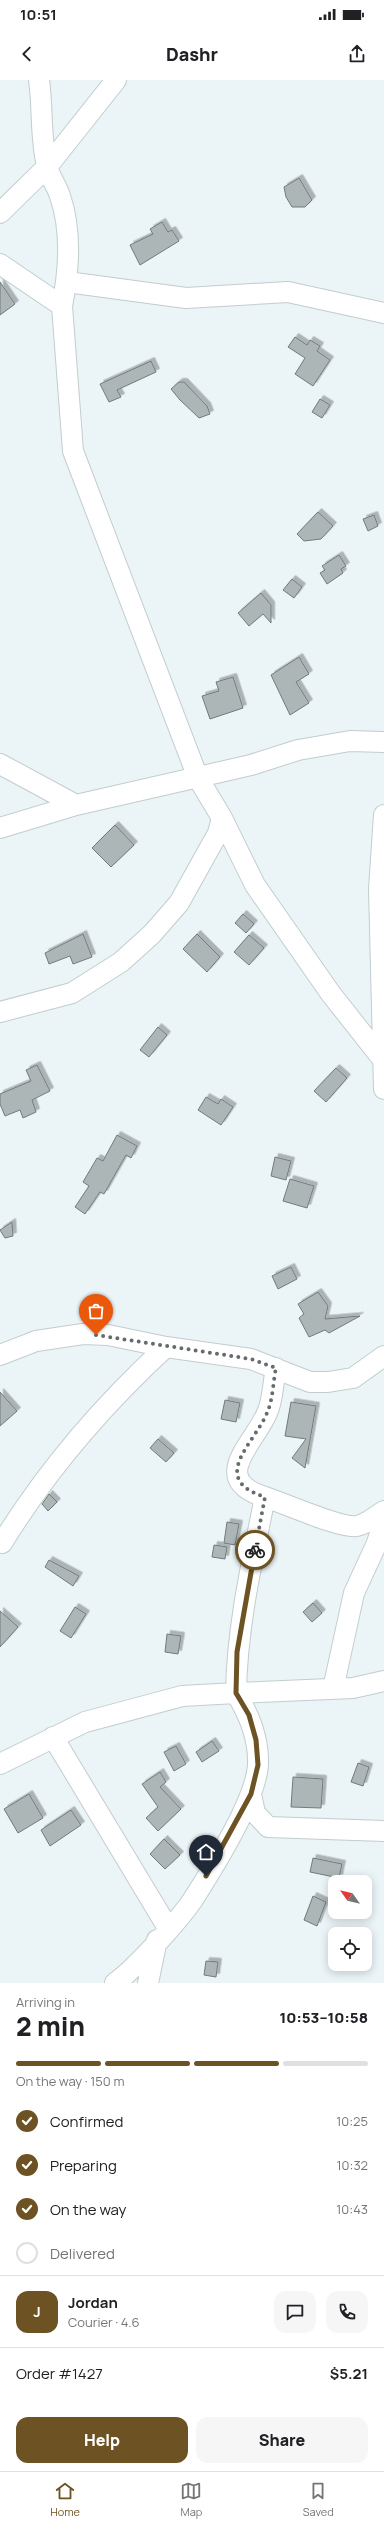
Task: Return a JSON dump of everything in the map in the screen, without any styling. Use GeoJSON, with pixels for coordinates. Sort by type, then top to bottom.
{"type":"FeatureCollection","features":[{"type":"Feature","properties":{"kind":"street"},"geometry":{"type":"LineString","coordinates":[[39,80],[42,135],[47,167],[60,196],[67,224],[67,282],[62,306],[73,452],[198,778],[222,818],[255,886],[331,994],[384,1059]]}},
{"type":"Feature","properties":{"kind":"street"},"geometry":{"type":"LineString","coordinates":[[0,213],[47,167],[116,80]]}},
{"type":"Feature","properties":{"kind":"street"},"geometry":{"type":"LineString","coordinates":[[0,264],[62,306]]}},
{"type":"Feature","properties":{"kind":"street"},"geometry":{"type":"LineString","coordinates":[[67,282],[186,298],[288,292],[384,313]]}},
{"type":"Feature","properties":{"kind":"street"},"geometry":{"type":"LineString","coordinates":[[362,740],[384,728]]}},
{"type":"Feature","properties":{"kind":"street"},"geometry":{"type":"LineString","coordinates":[[0,828],[76,805],[251,765],[298,750],[362,740],[384,742]]}},
{"type":"Feature","properties":{"kind":"street"},"geometry":{"type":"LineString","coordinates":[[0,764],[76,805]]}},
{"type":"Feature","properties":{"kind":"street"},"geometry":{"type":"LineString","coordinates":[[384,815],[379,889],[384,1089]]}},
{"type":"Feature","properties":{"kind":"street"},"geometry":{"type":"LineString","coordinates":[[0,1012],[72,993],[121,962],[152,934],[178,903],[218,833],[222,818]]}},
{"type":"Feature","properties":{"kind":"street"},"geometry":{"type":"LineString","coordinates":[[0,1355],[36,1341],[83,1334],[108,1336],[166,1348],[251,1359],[310,1382],[328,1382],[352,1378],[384,1356]]}},
{"type":"Feature","properties":{"kind":"street"},"geometry":{"type":"LineString","coordinates":[[1,1542],[18,1516],[82,1433],[120,1390],[166,1348]]}},
{"type":"Feature","properties":{"kind":"street"},"geometry":{"type":"LineString","coordinates":[[276,1368],[268,1412],[242,1453],[238,1464],[238,1476],[243,1486],[265,1497],[340,1524],[355,1526],[364,1524],[384,1511]]}},
{"type":"Feature","properties":{"kind":"street"},"geometry":{"type":"LineString","coordinates":[[115,1983],[163,1934],[191,1902],[251,1794],[258,1765],[256,1740],[249,1715],[236,1693],[237,1652],[242,1614],[265,1497]]}},
{"type":"Feature","properties":{"kind":"street"},"geometry":{"type":"LineString","coordinates":[[333,1689],[354,1593],[377,1543],[384,1520]]}},
{"type":"Feature","properties":{"kind":"street"},"geometry":{"type":"LineString","coordinates":[[0,1764],[53,1736],[85,1722],[182,1696],[333,1689],[370,1686],[384,1681]]}},
{"type":"Feature","properties":{"kind":"street"},"geometry":{"type":"LineString","coordinates":[[53,1736],[163,1934],[148,1983]]}},
{"type":"Feature","properties":{"kind":"street"},"geometry":{"type":"LineString","coordinates":[[251,1794],[255,1813],[268,1827],[384,1831]]}},
{"type":"Feature","properties":{"kind":"building"},"geometry":{"type":"Polygon","coordinates":[[[299,178],[312,200],[305,207],[292,207],[286,197],[284,187],[299,178]]]}},
{"type":"Feature","properties":{"kind":"building"},"geometry":{"type":"Polygon","coordinates":[[[162,222],[168,232],[172,230],[179,241],[140,265],[130,245],[153,234],[150,229],[162,222]]]}},
{"type":"Feature","properties":{"kind":"building"},"geometry":{"type":"Polygon","coordinates":[[[0,282],[15,304],[0,315],[0,282]]]}},
{"type":"Feature","properties":{"kind":"building"},"geometry":{"type":"Polygon","coordinates":[[[295,337],[307,345],[310,340],[320,346],[317,351],[330,360],[313,386],[295,374],[305,358],[288,347],[295,337]]]}},
{"type":"Feature","properties":{"kind":"building"},"geometry":{"type":"Polygon","coordinates":[[[151,361],[156,372],[117,390],[121,397],[109,402],[100,384],[151,361]]]}},
{"type":"Feature","properties":{"kind":"building"},"geometry":{"type":"Polygon","coordinates":[[[179,382],[184,382],[207,406],[210,414],[199,418],[180,400],[171,389],[179,382]]]}},
{"type":"Feature","properties":{"kind":"building"},"geometry":{"type":"Polygon","coordinates":[[[320,399],[330,405],[322,418],[312,412],[320,399]]]}},
{"type":"Feature","properties":{"kind":"building"},"geometry":{"type":"Polygon","coordinates":[[[318,512],[333,526],[321,539],[304,541],[297,534],[318,512]]]}},
{"type":"Feature","properties":{"kind":"building"},"geometry":{"type":"Polygon","coordinates":[[[374,515],[378,526],[368,531],[363,519],[374,515]]]}},
{"type":"Feature","properties":{"kind":"building"},"geometry":{"type":"Polygon","coordinates":[[[339,555],[346,566],[341,569],[343,573],[327,584],[320,573],[325,570],[322,566],[339,555]]]}},
{"type":"Feature","properties":{"kind":"building"},"geometry":{"type":"Polygon","coordinates":[[[292,579],[302,587],[294,598],[283,590],[292,579]]]}},
{"type":"Feature","properties":{"kind":"building"},"geometry":{"type":"Polygon","coordinates":[[[261,593],[271,605],[271,623],[263,614],[249,626],[238,613],[261,593]]]}},
{"type":"Feature","properties":{"kind":"building"},"geometry":{"type":"Polygon","coordinates":[[[299,657],[309,674],[296,682],[309,703],[290,715],[271,675],[299,657]]]}},
{"type":"Feature","properties":{"kind":"building"},"geometry":{"type":"Polygon","coordinates":[[[233,677],[243,708],[210,719],[202,696],[219,691],[216,682],[233,677]]]}},
{"type":"Feature","properties":{"kind":"building"},"geometry":{"type":"Polygon","coordinates":[[[115,825],[134,845],[111,867],[92,848],[115,825]]]}},
{"type":"Feature","properties":{"kind":"building"},"geometry":{"type":"Polygon","coordinates":[[[243,914],[254,924],[246,933],[235,923],[243,914]]]}},
{"type":"Feature","properties":{"kind":"building"},"geometry":{"type":"Polygon","coordinates":[[[83,934],[92,957],[73,964],[70,956],[49,964],[45,953],[83,934]]]}},
{"type":"Feature","properties":{"kind":"building"},"geometry":{"type":"Polygon","coordinates":[[[197,934],[220,957],[207,972],[183,949],[197,934]]]}},
{"type":"Feature","properties":{"kind":"building"},"geometry":{"type":"Polygon","coordinates":[[[249,935],[264,948],[249,965],[234,952],[249,935]]]}},
{"type":"Feature","properties":{"kind":"building"},"geometry":{"type":"Polygon","coordinates":[[[158,1027],[167,1035],[149,1057],[140,1050],[158,1027]]]}},
{"type":"Feature","properties":{"kind":"building"},"geometry":{"type":"Polygon","coordinates":[[[37,1065],[50,1091],[32,1100],[36,1112],[23,1118],[20,1110],[5,1116],[0,1104],[0,1094],[31,1081],[26,1070],[37,1065]]]}},
{"type":"Feature","properties":{"kind":"building"},"geometry":{"type":"Polygon","coordinates":[[[336,1068],[347,1078],[326,1102],[314,1091],[336,1068]]]}},
{"type":"Feature","properties":{"kind":"building"},"geometry":{"type":"Polygon","coordinates":[[[206,1097],[218,1104],[221,1099],[233,1107],[221,1125],[198,1110],[206,1097]]]}},
{"type":"Feature","properties":{"kind":"building"},"geometry":{"type":"Polygon","coordinates":[[[117,1135],[137,1146],[131,1158],[126,1155],[104,1194],[100,1192],[85,1214],[75,1207],[89,1186],[83,1182],[97,1158],[103,1161],[117,1135]]]}},
{"type":"Feature","properties":{"kind":"building"},"geometry":{"type":"Polygon","coordinates":[[[275,1157],[291,1161],[286,1180],[271,1176],[275,1157]]]}},
{"type":"Feature","properties":{"kind":"building"},"geometry":{"type":"Polygon","coordinates":[[[290,1179],[314,1186],[307,1208],[283,1201],[290,1179]]]}},
{"type":"Feature","properties":{"kind":"building"},"geometry":{"type":"Polygon","coordinates":[[[12,1222],[13,1236],[5,1238],[0,1230],[12,1222]]]}},
{"type":"Feature","properties":{"kind":"building"},"geometry":{"type":"Polygon","coordinates":[[[291,1267],[297,1279],[278,1289],[272,1276],[291,1267]]]}},
{"type":"Feature","properties":{"kind":"building"},"geometry":{"type":"Polygon","coordinates":[[[318,1292],[328,1306],[325,1319],[360,1316],[329,1333],[325,1330],[309,1337],[299,1318],[304,1314],[298,1304],[318,1292]]]}},
{"type":"Feature","properties":{"kind":"building"},"geometry":{"type":"Polygon","coordinates":[[[0,1392],[17,1411],[0,1426],[0,1392]]]}},
{"type":"Feature","properties":{"kind":"building"},"geometry":{"type":"Polygon","coordinates":[[[225,1400],[240,1403],[236,1422],[221,1419],[225,1400]]]}},
{"type":"Feature","properties":{"kind":"building"},"geometry":{"type":"Polygon","coordinates":[[[291,1402],[316,1406],[305,1468],[292,1458],[306,1439],[285,1436],[291,1402]]]}},
{"type":"Feature","properties":{"kind":"building"},"geometry":{"type":"Polygon","coordinates":[[[158,1439],[174,1453],[166,1462],[150,1448],[158,1439]]]}},
{"type":"Feature","properties":{"kind":"building"},"geometry":{"type":"Polygon","coordinates":[[[49,1494],[57,1502],[48,1511],[42,1504],[49,1494]]]}},
{"type":"Feature","properties":{"kind":"building"},"geometry":{"type":"Polygon","coordinates":[[[227,1522],[239,1524],[235,1545],[224,1543],[227,1522]]]}},
{"type":"Feature","properties":{"kind":"building"},"geometry":{"type":"Polygon","coordinates":[[[214,1545],[227,1547],[225,1559],[212,1557],[214,1545]]]}},
{"type":"Feature","properties":{"kind":"building"},"geometry":{"type":"Polygon","coordinates":[[[49,1560],[79,1576],[73,1586],[45,1567],[49,1560]]]}},
{"type":"Feature","properties":{"kind":"building"},"geometry":{"type":"Polygon","coordinates":[[[313,1603],[322,1613],[312,1622],[303,1612],[313,1603]]]}},
{"type":"Feature","properties":{"kind":"building"},"geometry":{"type":"Polygon","coordinates":[[[75,1607],[86,1614],[71,1638],[60,1631],[75,1607]]]}},
{"type":"Feature","properties":{"kind":"building"},"geometry":{"type":"Polygon","coordinates":[[[0,1611],[18,1627],[0,1647],[0,1611]]]}},
{"type":"Feature","properties":{"kind":"building"},"geometry":{"type":"Polygon","coordinates":[[[167,1634],[181,1636],[178,1654],[165,1652],[167,1634]]]}},
{"type":"Feature","properties":{"kind":"building"},"geometry":{"type":"Polygon","coordinates":[[[212,1741],[219,1751],[202,1762],[196,1752],[212,1741]]]}},
{"type":"Feature","properties":{"kind":"building"},"geometry":{"type":"Polygon","coordinates":[[[176,1746],[186,1764],[174,1771],[164,1752],[176,1746]]]}},
{"type":"Feature","properties":{"kind":"building"},"geometry":{"type":"Polygon","coordinates":[[[358,1763],[369,1767],[363,1786],[351,1782],[358,1763]]]}},
{"type":"Feature","properties":{"kind":"building"},"geometry":{"type":"Polygon","coordinates":[[[160,1772],[166,1782],[160,1787],[181,1809],[158,1831],[146,1818],[158,1807],[142,1784],[160,1772]]]}},
{"type":"Feature","properties":{"kind":"building"},"geometry":{"type":"Polygon","coordinates":[[[293,1777],[323,1779],[321,1808],[291,1807],[293,1777]]]}},
{"type":"Feature","properties":{"kind":"building"},"geometry":{"type":"Polygon","coordinates":[[[29,1794],[43,1818],[18,1833],[4,1809],[29,1794]]]}},
{"type":"Feature","properties":{"kind":"building"},"geometry":{"type":"Polygon","coordinates":[[[71,1810],[81,1825],[50,1846],[41,1830],[71,1810]]]}},
{"type":"Feature","properties":{"kind":"building"},"geometry":{"type":"Polygon","coordinates":[[[164,1839],[180,1855],[165,1869],[150,1854],[164,1839]]]}},
{"type":"Feature","properties":{"kind":"building"},"geometry":{"type":"Polygon","coordinates":[[[313,1858],[342,1864],[340,1875],[328,1876],[310,1872],[313,1858]]]}},
{"type":"Feature","properties":{"kind":"building"},"geometry":{"type":"Polygon","coordinates":[[[313,1896],[326,1902],[317,1926],[304,1920],[313,1896]]]}},
{"type":"Feature","properties":{"kind":"building"},"geometry":{"type":"Polygon","coordinates":[[[206,1961],[218,1962],[216,1977],[204,1975],[206,1961]]]}},
{"type":"Feature","properties":{"kind":"way so far"},"geometry":{"type":"LineString","coordinates":[[96,1335],[108,1336],[166,1348],[251,1359],[276,1368],[268,1412],[261,1426],[242,1453],[238,1464],[238,1476],[243,1486],[253,1493],[265,1497],[255,1550]]}},
{"type":"Feature","properties":{"kind":"route"},"geometry":{"type":"LineString","coordinates":[[206,1876],[228,1839],[251,1794],[258,1765],[256,1740],[249,1715],[236,1693],[237,1652],[242,1614],[255,1550]]}}]}
